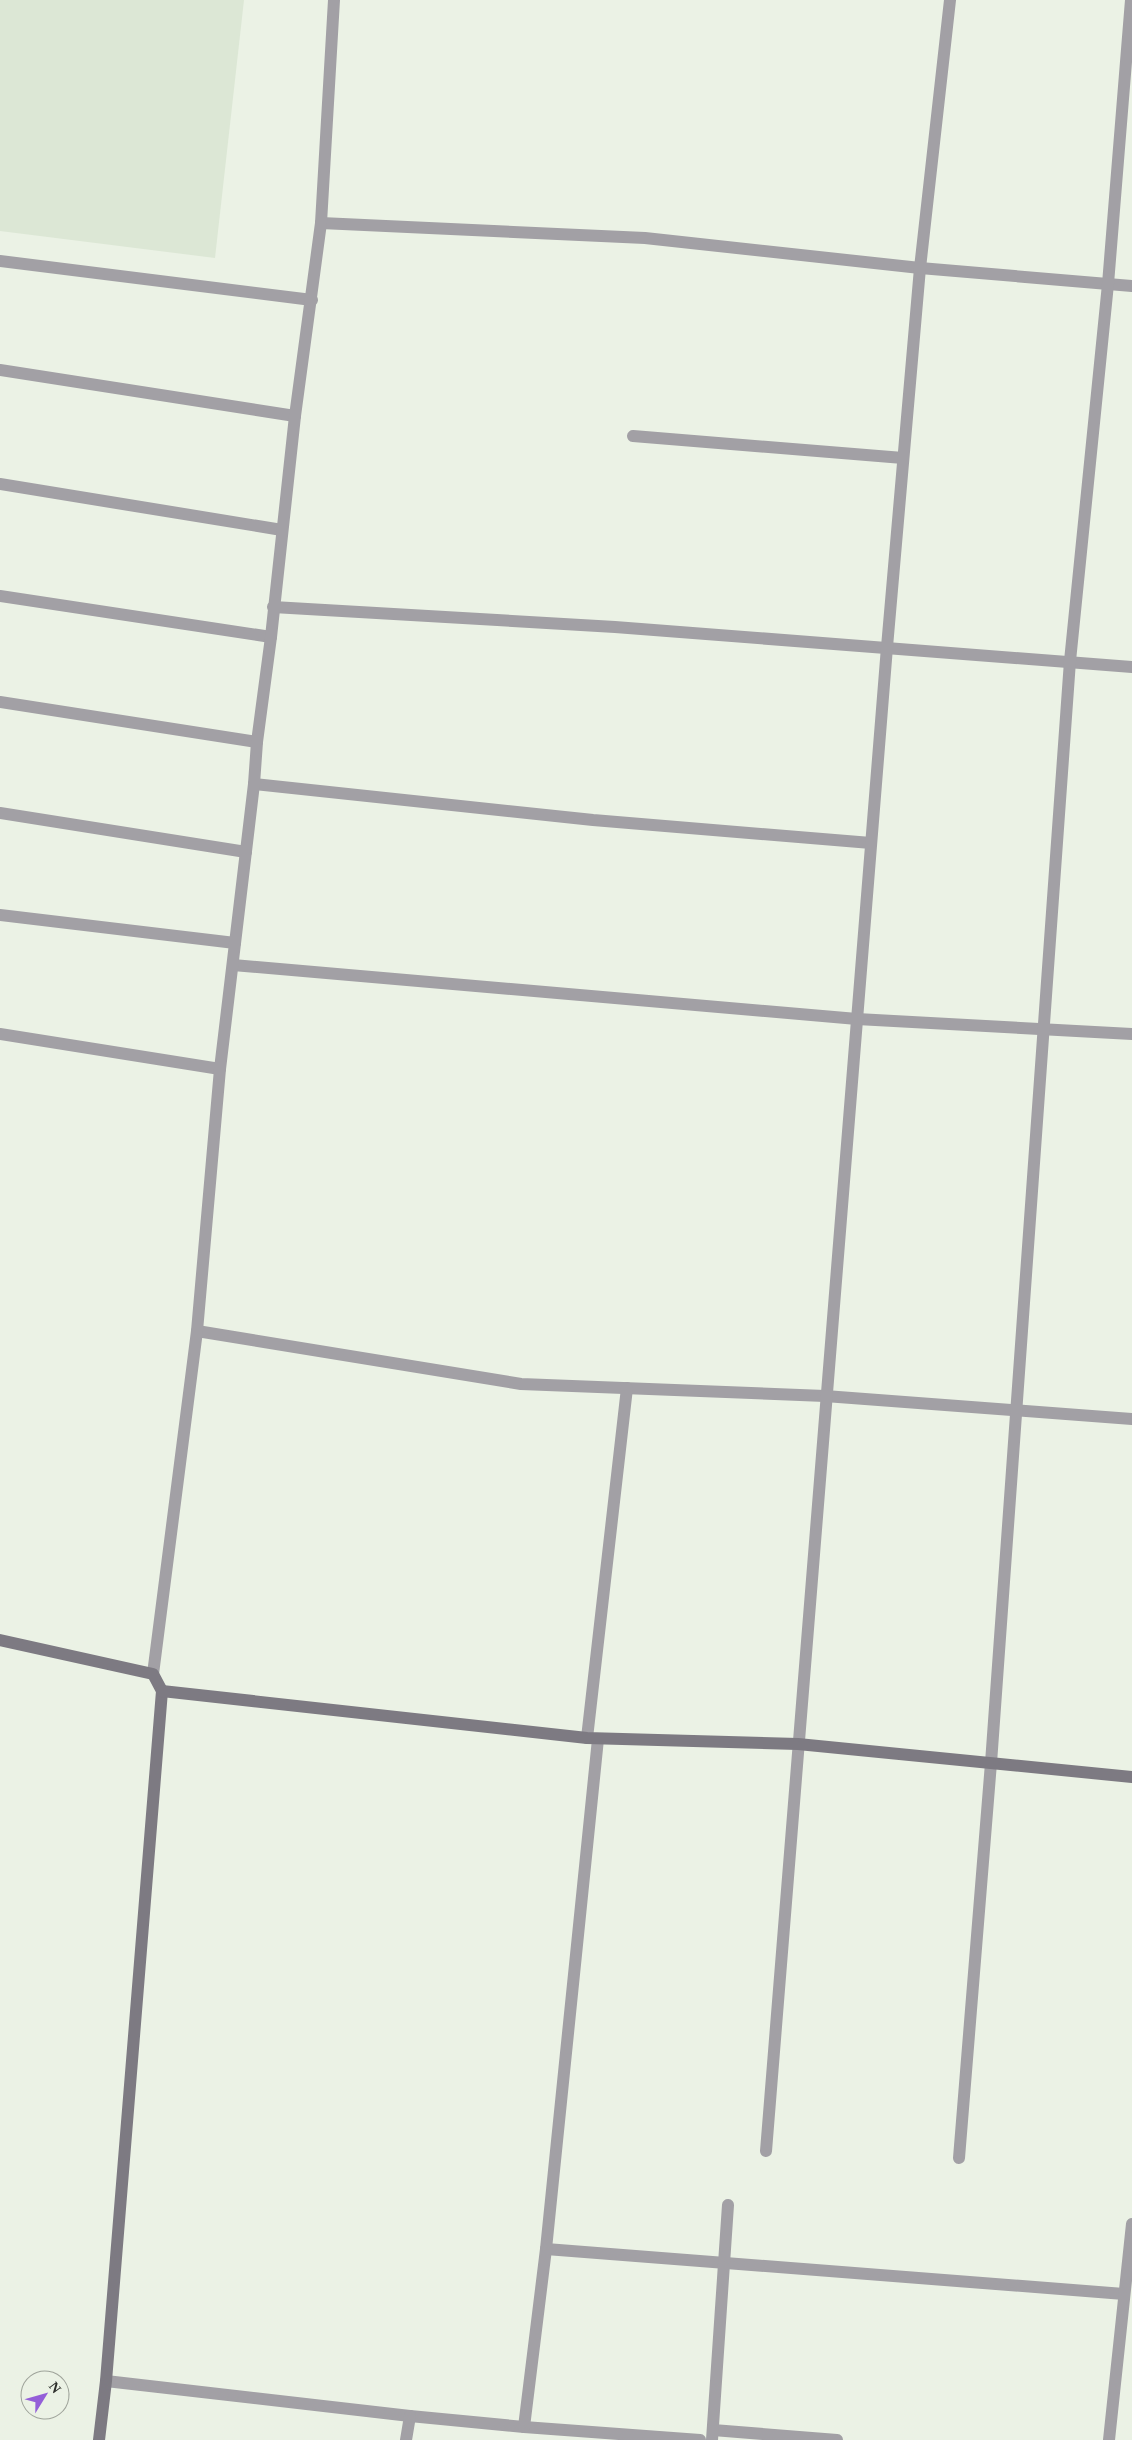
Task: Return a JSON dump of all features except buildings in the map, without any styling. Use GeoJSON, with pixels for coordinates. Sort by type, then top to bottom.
{"type":"FeatureCollection","features":[{"type":"Feature","properties":{"kind":"street"},"geometry":{"type":"LineString","coordinates":[[99,2440],[106,2381],[162,1691],[152,1674],[197,1331],[220,1069],[295,416],[321,224],[334,0]]}},
{"type":"Feature","properties":{"kind":"street"},"geometry":{"type":"LineString","coordinates":[[766,2151],[825,1396],[858,1019],[886,647],[920,268],[950,0]]}},
{"type":"Feature","properties":{"kind":"street"},"geometry":{"type":"LineString","coordinates":[[960,2158],[991,1763],[1042,1028],[1070,661],[1108,284],[1131,0]]}},
{"type":"Feature","properties":{"kind":"street"},"geometry":{"type":"LineString","coordinates":[[321,224],[645,238],[920,268],[1132,286]]}},
{"type":"Feature","properties":{"kind":"street"},"geometry":{"type":"LineString","coordinates":[[0,261],[312,300]]}},
{"type":"Feature","properties":{"kind":"street"},"geometry":{"type":"LineString","coordinates":[[0,370],[295,416]]}},
{"type":"Feature","properties":{"kind":"street"},"geometry":{"type":"LineString","coordinates":[[633,436],[903,458]]}},
{"type":"Feature","properties":{"kind":"street"},"geometry":{"type":"LineString","coordinates":[[0,484],[282,530]]}},
{"type":"Feature","properties":{"kind":"street"},"geometry":{"type":"LineString","coordinates":[[0,596],[271,637]]}},
{"type":"Feature","properties":{"kind":"street"},"geometry":{"type":"LineString","coordinates":[[274,607],[615,627],[1132,667]]}},
{"type":"Feature","properties":{"kind":"street"},"geometry":{"type":"LineString","coordinates":[[0,702],[257,742]]}},
{"type":"Feature","properties":{"kind":"street"},"geometry":{"type":"LineString","coordinates":[[254,784],[593,820],[871,843]]}},
{"type":"Feature","properties":{"kind":"street"},"geometry":{"type":"LineString","coordinates":[[0,813],[246,852]]}},
{"type":"Feature","properties":{"kind":"street"},"geometry":{"type":"LineString","coordinates":[[0,915],[235,943]]}},
{"type":"Feature","properties":{"kind":"street"},"geometry":{"type":"LineString","coordinates":[[233,965],[858,1019],[1132,1034]]}},
{"type":"Feature","properties":{"kind":"street"},"geometry":{"type":"LineString","coordinates":[[0,1034],[220,1069]]}},
{"type":"Feature","properties":{"kind":"street"},"geometry":{"type":"LineString","coordinates":[[197,1331],[521,1384],[825,1396],[1132,1418]]}},
{"type":"Feature","properties":{"kind":"street"},"geometry":{"type":"LineString","coordinates":[[524,2427],[546,2249],[592,1739],[627,1388]]}},
{"type":"Feature","properties":{"kind":"street"},"geometry":{"type":"LineString","coordinates":[[0,1640],[152,1674]]}},
{"type":"Feature","properties":{"kind":"street"},"geometry":{"type":"LineString","coordinates":[[162,1691],[592,1739],[798,1744],[1132,1777]]}},
{"type":"Feature","properties":{"kind":"street"},"geometry":{"type":"LineString","coordinates":[[728,2205],[713,2435],[837,2440]]}},
{"type":"Feature","properties":{"kind":"street"},"geometry":{"type":"LineString","coordinates":[[1109,2440],[1132,2224]]}},
{"type":"Feature","properties":{"kind":"street"},"geometry":{"type":"LineString","coordinates":[[546,2249],[1124,2294]]}},
{"type":"Feature","properties":{"kind":"street"},"geometry":{"type":"LineString","coordinates":[[106,2381],[410,2416],[524,2427],[700,2440]]}},
{"type":"Feature","properties":{"kind":"street"},"geometry":{"type":"LineString","coordinates":[[406,2440],[410,2416]]}},
{"type":"Feature","properties":{"kind":"shaded area"},"geometry":{"type":"Polygon","coordinates":[[[0,0],[244,0],[215,258],[0,231],[0,0]]]}}]}
